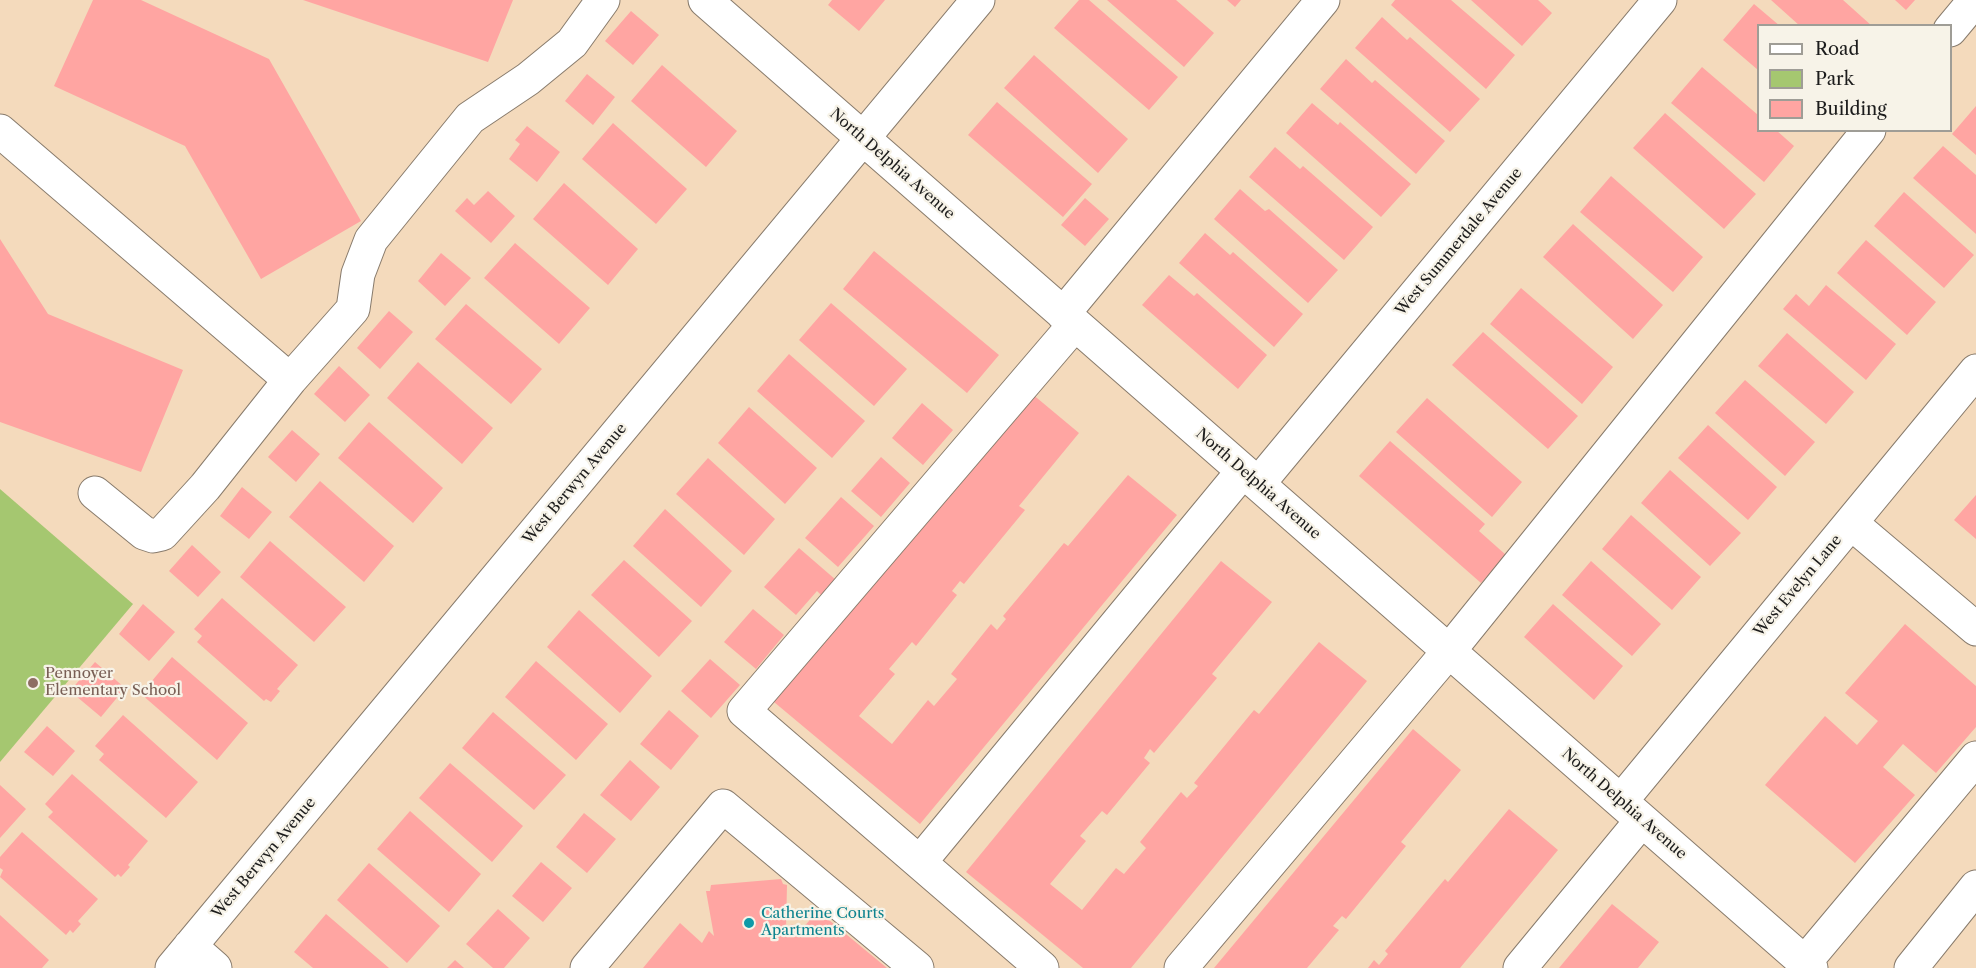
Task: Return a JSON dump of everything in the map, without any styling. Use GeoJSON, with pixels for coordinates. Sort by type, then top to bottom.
{"type":"FeatureCollection","features":[{"type":"Feature","properties":{"kind":"street"},"geometry":{"type":"LineString","coordinates":[[95,493],[144,533],[153,536],[162,534],[205,487],[290,380],[353,309],[358,274],[371,240],[470,118],[528,79],[572,43],[603,0]]}},
{"type":"Feature","properties":{"kind":"street","name":"North Delphia Avenue"},"geometry":{"type":"LineString","coordinates":[[705,0],[1808,965]]}},
{"type":"Feature","properties":{"kind":"street","name":"West Berwyn Avenue"},"geometry":{"type":"LineString","coordinates":[[181,957],[978,0]]}},
{"type":"Feature","properties":{"kind":"street"},"geometry":{"type":"LineString","coordinates":[[1042,968],[744,711],[1069,319],[1323,0]]}},
{"type":"Feature","properties":{"kind":"street","name":"West Summerdale Avenue"},"geometry":{"type":"LineString","coordinates":[[920,862],[1660,0]]}},
{"type":"Feature","properties":{"kind":"street"},"geometry":{"type":"LineString","coordinates":[[1952,28],[1975,0]]}},
{"type":"Feature","properties":{"kind":"street"},"geometry":{"type":"LineString","coordinates":[[0,131],[290,380]]}},
{"type":"Feature","properties":{"kind":"street"},"geometry":{"type":"LineString","coordinates":[[1182,968],[1449,651],[1867,132]]}},
{"type":"Feature","properties":{"kind":"street","name":"West Evelyn Lane"},"geometry":{"type":"LineString","coordinates":[[1520,968],[1632,811],[1851,523],[1976,371]]}},
{"type":"Feature","properties":{"kind":"street"},"geometry":{"type":"LineString","coordinates":[[1851,523],[1976,629]]}},
{"type":"Feature","properties":{"kind":"street"},"geometry":{"type":"LineString","coordinates":[[1808,965],[1976,758]]}},
{"type":"Feature","properties":{"kind":"street"},"geometry":{"type":"LineString","coordinates":[[587,968],[723,806],[917,968]]}},
{"type":"Feature","properties":{"kind":"street"},"geometry":{"type":"LineString","coordinates":[[1911,968],[1976,887]]}},
{"type":"Feature","properties":{"kind":"street"},"geometry":{"type":"LineString","coordinates":[[181,957],[215,968]]}},
{"type":"Feature","properties":{"kind":"green space","name":"Pennoyer Elementary School"},"geometry":{"type":"Polygon","coordinates":[[[0,489],[133,604],[0,762],[0,489]]]}},
{"type":"Feature","properties":{"kind":"building"},"geometry":{"type":"Polygon","coordinates":[[[93,0],[141,0],[269,59],[361,221],[261,279],[185,146],[54,86],[93,0]]]}},
{"type":"Feature","properties":{"kind":"building"},"geometry":{"type":"Polygon","coordinates":[[[303,0],[513,0],[488,62],[303,0]]]}},
{"type":"Feature","properties":{"kind":"building"},"geometry":{"type":"Polygon","coordinates":[[[832,0],[885,0],[859,31],[828,5],[832,0]]]}},
{"type":"Feature","properties":{"kind":"building"},"geometry":{"type":"Polygon","coordinates":[[[1079,0],[1089,0],[1178,77],[1149,110],[1054,28],[1079,0]]]}},
{"type":"Feature","properties":{"kind":"building"},"geometry":{"type":"Polygon","coordinates":[[[1107,0],[1176,0],[1214,33],[1184,67],[1107,0]]]}},
{"type":"Feature","properties":{"kind":"building"},"geometry":{"type":"Polygon","coordinates":[[[1227,0],[1241,0],[1235,7],[1227,0]]]}},
{"type":"Feature","properties":{"kind":"building"},"geometry":{"type":"Polygon","coordinates":[[[1395,0],[1451,0],[1515,55],[1486,89],[1391,5],[1395,0]]]}},
{"type":"Feature","properties":{"kind":"building"},"geometry":{"type":"Polygon","coordinates":[[[1471,0],[1538,0],[1552,13],[1522,46],[1471,0]]]}},
{"type":"Feature","properties":{"kind":"building"},"geometry":{"type":"Polygon","coordinates":[[[1771,0],[1843,0],[1870,24],[1798,24],[1771,0]]]}},
{"type":"Feature","properties":{"kind":"building"},"geometry":{"type":"Polygon","coordinates":[[[1895,0],[1915,0],[1906,10],[1895,0]]]}},
{"type":"Feature","properties":{"kind":"building"},"geometry":{"type":"Polygon","coordinates":[[[1754,4],[1778,24],[1757,24],[1757,69],[1723,40],[1754,4]]]}},
{"type":"Feature","properties":{"kind":"building"},"geometry":{"type":"Polygon","coordinates":[[[631,11],[659,35],[633,65],[605,41],[631,11]]]}},
{"type":"Feature","properties":{"kind":"building"},"geometry":{"type":"Polygon","coordinates":[[[1382,17],[1407,40],[1410,37],[1480,99],[1450,132],[1355,48],[1382,17]]]}},
{"type":"Feature","properties":{"kind":"building"},"geometry":{"type":"Polygon","coordinates":[[[1034,55],[1128,139],[1098,173],[1004,88],[1034,55]]]}},
{"type":"Feature","properties":{"kind":"building"},"geometry":{"type":"Polygon","coordinates":[[[1346,59],[1372,83],[1375,80],[1445,141],[1416,174],[1320,89],[1346,59]]]}},
{"type":"Feature","properties":{"kind":"building"},"geometry":{"type":"Polygon","coordinates":[[[662,65],[737,131],[706,167],[631,101],[662,65]]]}},
{"type":"Feature","properties":{"kind":"building"},"geometry":{"type":"Polygon","coordinates":[[[1702,67],[1757,114],[1757,132],[1778,132],[1794,146],[1764,182],[1671,103],[1702,67]]]}},
{"type":"Feature","properties":{"kind":"building"},"geometry":{"type":"Polygon","coordinates":[[[587,74],[615,97],[593,125],[565,101],[587,74]]]}},
{"type":"Feature","properties":{"kind":"building"},"geometry":{"type":"Polygon","coordinates":[[[997,102],[1092,184],[1063,217],[968,135],[997,102]]]}},
{"type":"Feature","properties":{"kind":"building"},"geometry":{"type":"Polygon","coordinates":[[[1312,103],[1338,125],[1340,122],[1411,184],[1381,217],[1286,133],[1312,103]]]}},
{"type":"Feature","properties":{"kind":"building"},"geometry":{"type":"Polygon","coordinates":[[[1976,106],[1976,155],[1952,134],[1976,106]]]}},
{"type":"Feature","properties":{"kind":"building"},"geometry":{"type":"Polygon","coordinates":[[[1665,113],[1756,194],[1724,229],[1633,148],[1665,113]]]}},
{"type":"Feature","properties":{"kind":"building"},"geometry":{"type":"Polygon","coordinates":[[[613,123],[687,189],[656,224],[582,159],[613,123]]]}},
{"type":"Feature","properties":{"kind":"building"},"geometry":{"type":"Polygon","coordinates":[[[527,126],[560,152],[537,182],[509,159],[520,144],[515,140],[527,126]]]}},
{"type":"Feature","properties":{"kind":"building"},"geometry":{"type":"Polygon","coordinates":[[[1943,146],[1976,175],[1976,234],[1913,178],[1943,146]]]}},
{"type":"Feature","properties":{"kind":"building"},"geometry":{"type":"Polygon","coordinates":[[[1275,147],[1300,169],[1303,166],[1373,227],[1344,260],[1249,177],[1275,147]]]}},
{"type":"Feature","properties":{"kind":"building"},"geometry":{"type":"Polygon","coordinates":[[[1611,176],[1703,257],[1673,292],[1580,212],[1611,176]]]}},
{"type":"Feature","properties":{"kind":"building"},"geometry":{"type":"Polygon","coordinates":[[[564,183],[638,249],[608,285],[533,219],[564,183]]]}},
{"type":"Feature","properties":{"kind":"building"},"geometry":{"type":"Polygon","coordinates":[[[1240,189],[1265,211],[1269,209],[1338,270],[1308,303],[1214,219],[1240,189]]]}},
{"type":"Feature","properties":{"kind":"building"},"geometry":{"type":"Polygon","coordinates":[[[488,191],[515,216],[491,243],[455,211],[467,198],[474,205],[488,191]]]}},
{"type":"Feature","properties":{"kind":"building"},"geometry":{"type":"Polygon","coordinates":[[[1904,192],[1974,255],[1944,288],[1874,226],[1904,192]]]}},
{"type":"Feature","properties":{"kind":"building"},"geometry":{"type":"Polygon","coordinates":[[[1085,198],[1109,219],[1085,246],[1061,225],[1085,198]]]}},
{"type":"Feature","properties":{"kind":"building"},"geometry":{"type":"Polygon","coordinates":[[[1573,224],[1663,305],[1633,339],[1543,257],[1573,224]]]}},
{"type":"Feature","properties":{"kind":"building"},"geometry":{"type":"Polygon","coordinates":[[[1205,233],[1230,255],[1233,252],[1303,314],[1274,347],[1179,263],[1205,233]]]}},
{"type":"Feature","properties":{"kind":"building"},"geometry":{"type":"Polygon","coordinates":[[[0,239],[48,314],[183,370],[141,472],[0,422],[0,239]]]}},
{"type":"Feature","properties":{"kind":"building"},"geometry":{"type":"Polygon","coordinates":[[[1866,240],[1936,302],[1907,335],[1837,273],[1866,240]]]}},
{"type":"Feature","properties":{"kind":"building"},"geometry":{"type":"Polygon","coordinates":[[[515,243],[590,308],[559,344],[484,278],[515,243]]]}},
{"type":"Feature","properties":{"kind":"building"},"geometry":{"type":"Polygon","coordinates":[[[874,251],[999,355],[967,393],[843,289],[874,251]]]}},
{"type":"Feature","properties":{"kind":"building"},"geometry":{"type":"Polygon","coordinates":[[[441,253],[471,278],[445,306],[418,281],[441,253]]]}},
{"type":"Feature","properties":{"kind":"building"},"geometry":{"type":"Polygon","coordinates":[[[1169,275],[1194,296],[1197,293],[1267,355],[1238,389],[1142,305],[1169,275]]]}},
{"type":"Feature","properties":{"kind":"building"},"geometry":{"type":"Polygon","coordinates":[[[1826,285],[1896,344],[1866,380],[1783,309],[1796,294],[1809,306],[1826,285]]]}},
{"type":"Feature","properties":{"kind":"building"},"geometry":{"type":"Polygon","coordinates":[[[1521,288],[1613,367],[1582,404],[1490,324],[1521,288]]]}},
{"type":"Feature","properties":{"kind":"building"},"geometry":{"type":"Polygon","coordinates":[[[831,303],[907,369],[874,406],[799,340],[831,303]]]}},
{"type":"Feature","properties":{"kind":"building"},"geometry":{"type":"Polygon","coordinates":[[[466,304],[542,369],[511,404],[435,339],[466,304]]]}},
{"type":"Feature","properties":{"kind":"building"},"geometry":{"type":"Polygon","coordinates":[[[389,311],[413,332],[380,369],[357,348],[389,311]]]}},
{"type":"Feature","properties":{"kind":"building"},"geometry":{"type":"Polygon","coordinates":[[[1483,332],[1578,416],[1548,449],[1452,365],[1483,332]]]}},
{"type":"Feature","properties":{"kind":"building"},"geometry":{"type":"Polygon","coordinates":[[[1787,333],[1854,392],[1826,424],[1758,366],[1787,333]]]}},
{"type":"Feature","properties":{"kind":"building"},"geometry":{"type":"Polygon","coordinates":[[[789,354],[865,421],[832,458],[757,391],[789,354]]]}},
{"type":"Feature","properties":{"kind":"building"},"geometry":{"type":"Polygon","coordinates":[[[418,362],[493,428],[462,464],[387,398],[418,362]]]}},
{"type":"Feature","properties":{"kind":"building"},"geometry":{"type":"Polygon","coordinates":[[[339,366],[370,395],[345,422],[314,394],[339,366]]]}},
{"type":"Feature","properties":{"kind":"building"},"geometry":{"type":"Polygon","coordinates":[[[1745,380],[1815,442],[1785,476],[1715,413],[1745,380]]]}},
{"type":"Feature","properties":{"kind":"building"},"geometry":{"type":"Polygon","coordinates":[[[1031,393],[1079,433],[1019,506],[1025,510],[964,584],[960,581],[952,591],[957,595],[916,646],[912,642],[889,669],[895,674],[859,716],[892,744],[928,700],[934,706],[957,679],[951,674],[991,624],[997,630],[1006,619],[1003,616],[1064,543],[1068,546],[1128,475],[1177,515],[920,824],[774,702],[1031,393]]]}},
{"type":"Feature","properties":{"kind":"building"},"geometry":{"type":"Polygon","coordinates":[[[1427,398],[1522,482],[1492,517],[1396,432],[1427,398]]]}},
{"type":"Feature","properties":{"kind":"building"},"geometry":{"type":"Polygon","coordinates":[[[922,403],[953,430],[923,465],[892,438],[922,403]]]}},
{"type":"Feature","properties":{"kind":"building"},"geometry":{"type":"Polygon","coordinates":[[[749,407],[817,468],[785,504],[718,443],[749,407]]]}},
{"type":"Feature","properties":{"kind":"building"},"geometry":{"type":"Polygon","coordinates":[[[369,422],[443,488],[413,523],[338,458],[369,422]]]}},
{"type":"Feature","properties":{"kind":"building"},"geometry":{"type":"Polygon","coordinates":[[[1708,425],[1777,487],[1748,520],[1678,458],[1708,425]]]}},
{"type":"Feature","properties":{"kind":"building"},"geometry":{"type":"Polygon","coordinates":[[[292,430],[320,454],[296,482],[268,457],[292,430]]]}},
{"type":"Feature","properties":{"kind":"building"},"geometry":{"type":"Polygon","coordinates":[[[1390,441],[1485,524],[1479,531],[1506,555],[1481,583],[1359,476],[1390,441]]]}},
{"type":"Feature","properties":{"kind":"building"},"geometry":{"type":"Polygon","coordinates":[[[881,457],[910,483],[881,517],[851,491],[881,457]]]}},
{"type":"Feature","properties":{"kind":"building"},"geometry":{"type":"Polygon","coordinates":[[[708,458],[775,519],[744,555],[676,494],[708,458]]]}},
{"type":"Feature","properties":{"kind":"building"},"geometry":{"type":"Polygon","coordinates":[[[1670,470],[1741,533],[1710,566],[1641,503],[1670,470]]]}},
{"type":"Feature","properties":{"kind":"building"},"geometry":{"type":"Polygon","coordinates":[[[320,481],[394,546],[364,582],[289,517],[320,481]]]}},
{"type":"Feature","properties":{"kind":"building"},"geometry":{"type":"Polygon","coordinates":[[[242,487],[272,512],[249,539],[220,516],[242,487]]]}},
{"type":"Feature","properties":{"kind":"building"},"geometry":{"type":"Polygon","coordinates":[[[1976,495],[1976,539],[1954,520],[1976,495]]]}},
{"type":"Feature","properties":{"kind":"building"},"geometry":{"type":"Polygon","coordinates":[[[841,497],[874,526],[838,567],[805,538],[841,497]]]}},
{"type":"Feature","properties":{"kind":"building"},"geometry":{"type":"Polygon","coordinates":[[[665,509],[732,571],[701,607],[633,546],[665,509]]]}},
{"type":"Feature","properties":{"kind":"building"},"geometry":{"type":"Polygon","coordinates":[[[1631,515],[1701,577],[1672,610],[1602,549],[1631,515]]]}},
{"type":"Feature","properties":{"kind":"building"},"geometry":{"type":"Polygon","coordinates":[[[270,541],[346,607],[314,642],[240,577],[270,541]]]}},
{"type":"Feature","properties":{"kind":"building"},"geometry":{"type":"Polygon","coordinates":[[[192,545],[221,572],[198,597],[169,571],[192,545]]]}},
{"type":"Feature","properties":{"kind":"building"},"geometry":{"type":"Polygon","coordinates":[[[799,548],[836,580],[821,595],[817,591],[796,615],[764,587],[799,548]]]}},
{"type":"Feature","properties":{"kind":"building"},"geometry":{"type":"Polygon","coordinates":[[[624,560],[692,621],[659,657],[591,595],[624,560]]]}},
{"type":"Feature","properties":{"kind":"building"},"geometry":{"type":"Polygon","coordinates":[[[1221,561],[1272,602],[1212,674],[1217,678],[1154,753],[1150,749],[1144,758],[1150,763],[1107,815],[1102,811],[1080,836],[1086,841],[1050,884],[1082,910],[1116,868],[1124,874],[1146,848],[1140,842],[1181,792],[1187,798],[1198,786],[1194,783],[1254,710],[1259,714],[1319,642],[1367,681],[1131,968],[1083,968],[966,872],[1221,561]]]}},
{"type":"Feature","properties":{"kind":"building"},"geometry":{"type":"Polygon","coordinates":[[[1591,561],[1661,624],[1632,656],[1562,595],[1591,561]]]}},
{"type":"Feature","properties":{"kind":"building"},"geometry":{"type":"Polygon","coordinates":[[[222,598],[298,665],[277,689],[280,691],[271,702],[266,699],[264,701],[197,642],[202,636],[194,629],[222,598]]]}},
{"type":"Feature","properties":{"kind":"building"},"geometry":{"type":"Polygon","coordinates":[[[143,604],[175,632],[149,661],[119,634],[143,604]]]}},
{"type":"Feature","properties":{"kind":"building"},"geometry":{"type":"Polygon","coordinates":[[[1553,604],[1623,666],[1594,700],[1524,637],[1553,604]]]}},
{"type":"Feature","properties":{"kind":"building"},"geometry":{"type":"Polygon","coordinates":[[[753,609],[784,635],[756,669],[724,642],[753,609]]]}},
{"type":"Feature","properties":{"kind":"building"},"geometry":{"type":"Polygon","coordinates":[[[579,610],[652,676],[620,713],[547,647],[579,610]]]}},
{"type":"Feature","properties":{"kind":"building"},"geometry":{"type":"Polygon","coordinates":[[[1905,624],[1976,686],[1976,727],[1936,773],[1903,744],[1883,767],[1915,795],[1855,863],[1765,785],[1825,716],[1857,745],[1878,721],[1845,693],[1905,624]]]}},
{"type":"Feature","properties":{"kind":"building"},"geometry":{"type":"Polygon","coordinates":[[[172,657],[248,723],[217,760],[141,694],[172,657]]]}},
{"type":"Feature","properties":{"kind":"building"},"geometry":{"type":"Polygon","coordinates":[[[710,659],[740,685],[711,718],[681,691],[710,659]]]}},
{"type":"Feature","properties":{"kind":"building"},"geometry":{"type":"Polygon","coordinates":[[[536,661],[608,724],[576,760],[505,697],[536,661]]]}},
{"type":"Feature","properties":{"kind":"building"},"geometry":{"type":"Polygon","coordinates":[[[95,662],[125,688],[101,717],[70,691],[95,662]]]}},
{"type":"Feature","properties":{"kind":"building"},"geometry":{"type":"Polygon","coordinates":[[[669,710],[699,736],[671,770],[640,744],[669,710]]]}},
{"type":"Feature","properties":{"kind":"building"},"geometry":{"type":"Polygon","coordinates":[[[493,712],[566,775],[534,810],[462,748],[493,712]]]}},
{"type":"Feature","properties":{"kind":"building"},"geometry":{"type":"Polygon","coordinates":[[[123,715],[198,782],[166,818],[99,760],[104,754],[95,746],[123,715]]]}},
{"type":"Feature","properties":{"kind":"building"},"geometry":{"type":"Polygon","coordinates":[[[47,726],[75,751],[53,776],[24,752],[47,726]]]}},
{"type":"Feature","properties":{"kind":"building"},"geometry":{"type":"Polygon","coordinates":[[[1413,729],[1461,770],[1401,842],[1406,846],[1346,919],[1342,916],[1333,926],[1339,930],[1307,968],[1214,968],[1413,729]]]}},
{"type":"Feature","properties":{"kind":"building"},"geometry":{"type":"Polygon","coordinates":[[[630,760],[660,787],[631,821],[600,795],[630,760]]]}},
{"type":"Feature","properties":{"kind":"building"},"geometry":{"type":"Polygon","coordinates":[[[450,763],[523,826],[492,862],[419,798],[450,763]]]}},
{"type":"Feature","properties":{"kind":"building"},"geometry":{"type":"Polygon","coordinates":[[[72,774],[148,841],[121,877],[118,874],[115,877],[48,817],[53,812],[45,804],[72,774]]]}},
{"type":"Feature","properties":{"kind":"building"},"geometry":{"type":"Polygon","coordinates":[[[0,785],[26,809],[0,838],[0,785]]]}},
{"type":"Feature","properties":{"kind":"building"},"geometry":{"type":"Polygon","coordinates":[[[1509,809],[1558,850],[1460,968],[1368,968],[1374,960],[1379,965],[1388,954],[1385,951],[1445,879],[1448,882],[1509,809]]]}},
{"type":"Feature","properties":{"kind":"building"},"geometry":{"type":"Polygon","coordinates":[[[410,811],[481,874],[449,912],[377,849],[410,811]]]}},
{"type":"Feature","properties":{"kind":"building"},"geometry":{"type":"Polygon","coordinates":[[[584,813],[616,839],[587,873],[556,847],[584,813]]]}},
{"type":"Feature","properties":{"kind":"building"},"geometry":{"type":"Polygon","coordinates":[[[22,832],[98,899],[78,921],[81,924],[73,933],[70,930],[66,935],[0,877],[3,870],[0,868],[0,857],[22,832]]]}},
{"type":"Feature","properties":{"kind":"building"},"geometry":{"type":"Polygon","coordinates":[[[541,862],[572,888],[543,922],[512,896],[541,862]]]}},
{"type":"Feature","properties":{"kind":"building"},"geometry":{"type":"Polygon","coordinates":[[[369,863],[440,926],[407,963],[337,900],[369,863]]]}},
{"type":"Feature","properties":{"kind":"building","name":"Catherine Courts Apartments"},"geometry":{"type":"Polygon","coordinates":[[[781,879],[783,884],[787,885],[786,929],[792,924],[800,931],[818,911],[887,968],[643,968],[680,923],[702,943],[709,931],[714,936],[706,891],[710,891],[711,885],[781,879]]]}},
{"type":"Feature","properties":{"kind":"building"},"geometry":{"type":"Polygon","coordinates":[[[1612,904],[1659,942],[1638,968],[1559,968],[1612,904]]]}},
{"type":"Feature","properties":{"kind":"building"},"geometry":{"type":"Polygon","coordinates":[[[498,909],[530,938],[504,968],[493,968],[466,944],[498,909]]]}},
{"type":"Feature","properties":{"kind":"building"},"geometry":{"type":"Polygon","coordinates":[[[326,914],[389,968],[313,968],[294,952],[326,914]]]}},
{"type":"Feature","properties":{"kind":"building"},"geometry":{"type":"Polygon","coordinates":[[[0,915],[49,960],[42,968],[0,968],[0,915]]]}},
{"type":"Feature","properties":{"kind":"building"},"geometry":{"type":"Polygon","coordinates":[[[455,960],[464,968],[447,968],[455,960]]]}},
{"type":"Feature","properties":{"kind":"place","name":"Pennoyer Elementary School"},"geometry":{"type":"Point","coordinates":[33,683]}},
{"type":"Feature","properties":{"kind":"place","name":"Catherine Courts Apartments"},"geometry":{"type":"Point","coordinates":[749,923]}}]}
